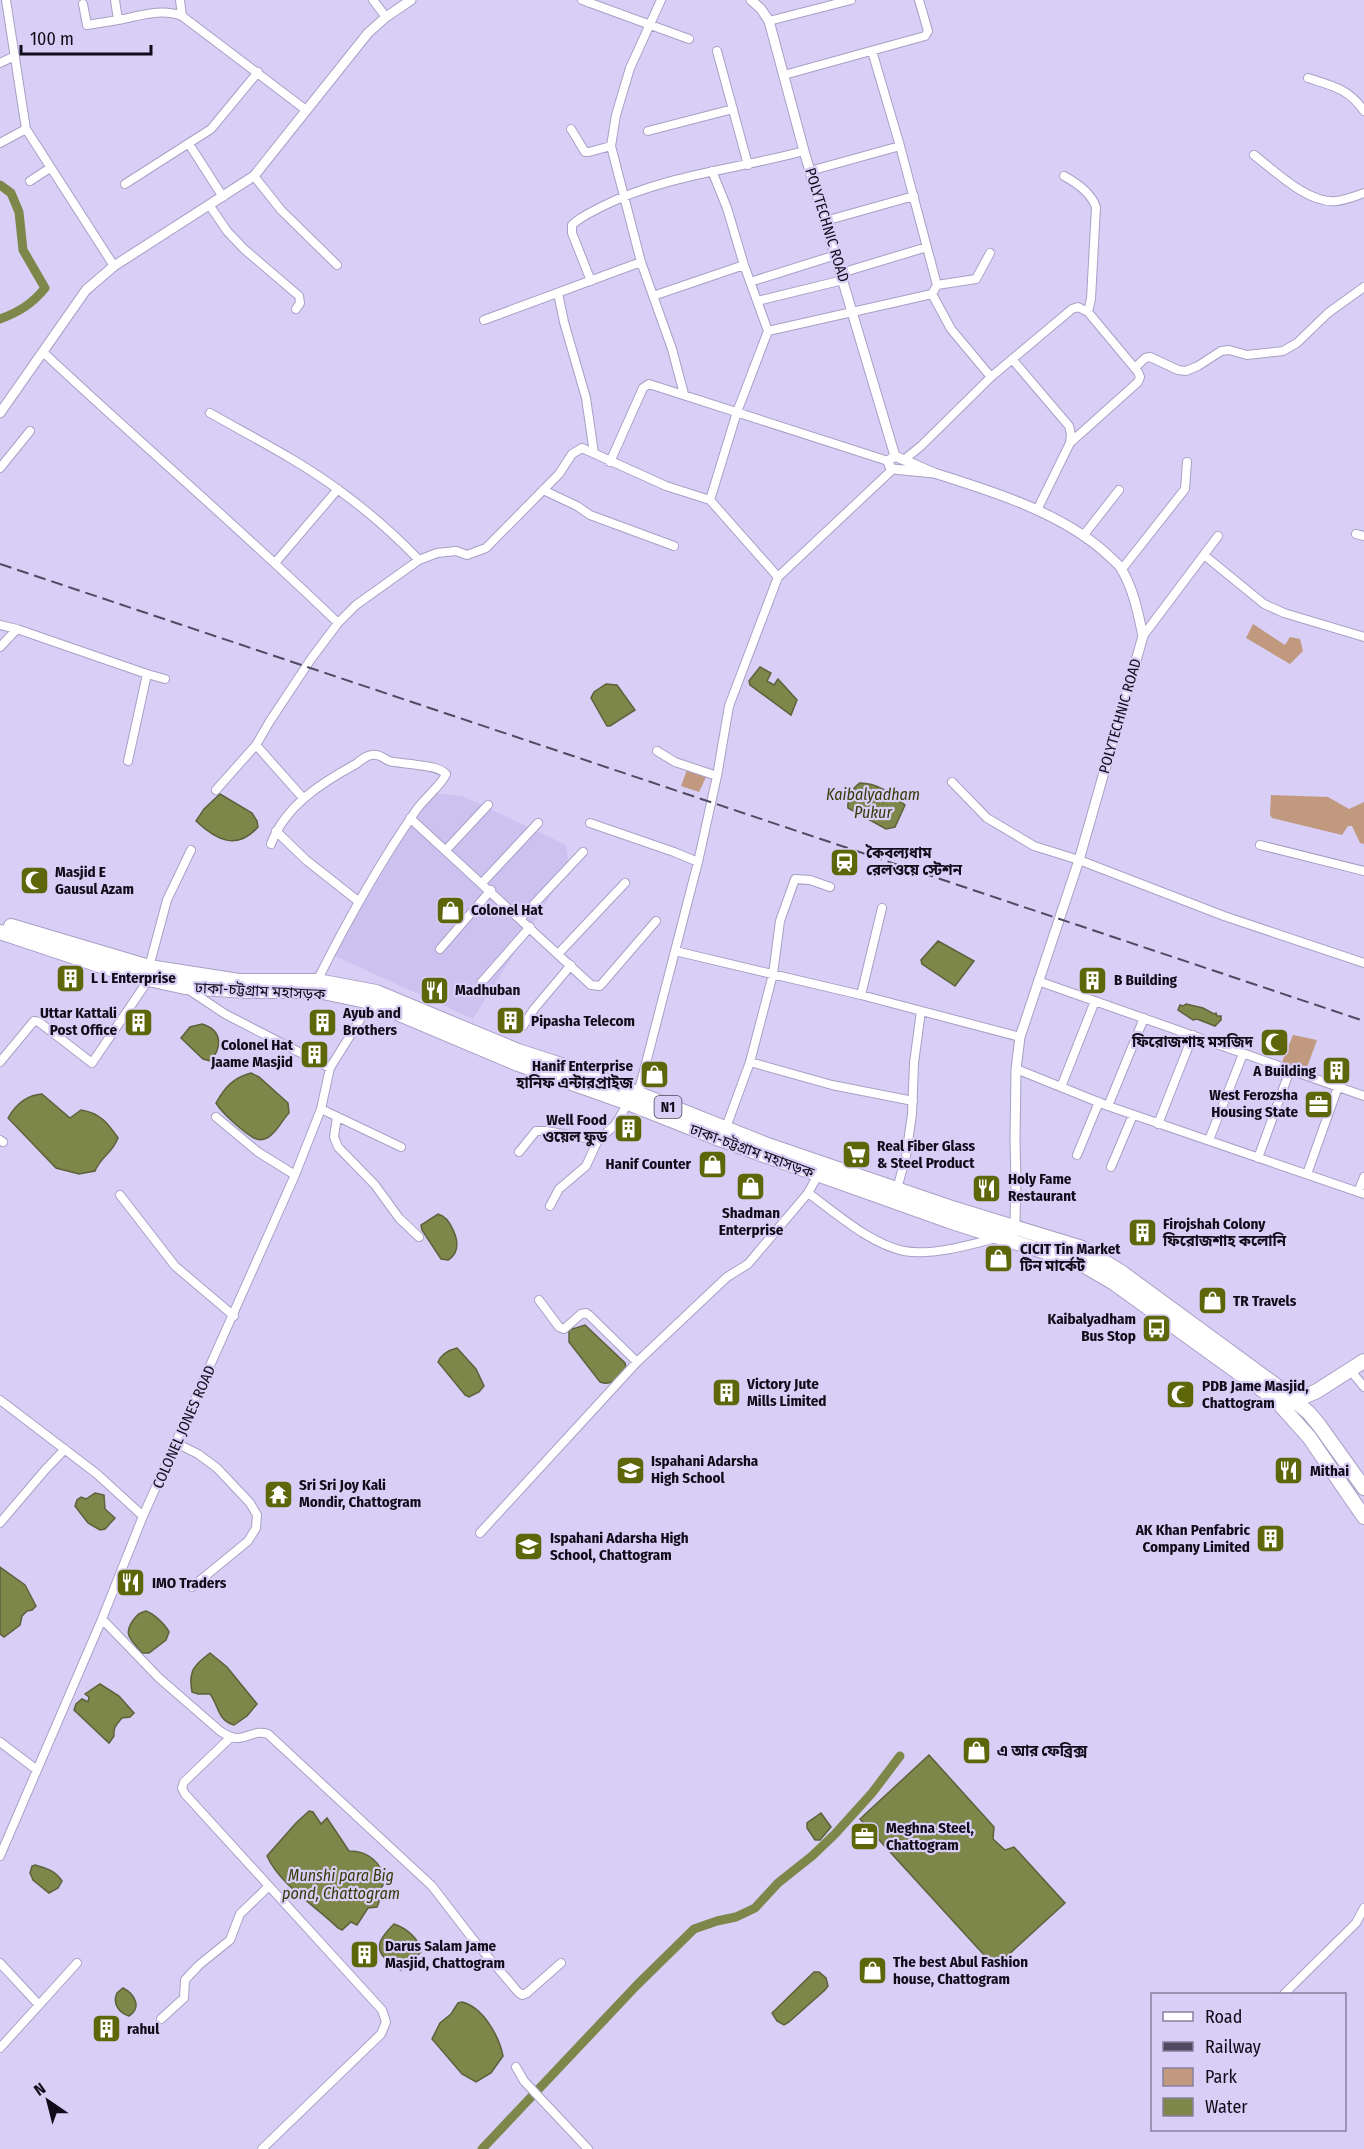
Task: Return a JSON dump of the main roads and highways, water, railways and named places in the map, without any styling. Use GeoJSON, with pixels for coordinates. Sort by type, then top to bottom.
{"type":"FeatureCollection","features":[{"type":"Feature","properties":{"kind":"highway","name":"ঢাকা-চট্টগ্রাম মহাসড়ক"},"geometry":{"type":"LineString","coordinates":[[0,923],[123,960],[185,987],[318,992],[371,1002],[518,1064],[633,1099],[818,1175],[1007,1235]]}},
{"type":"Feature","properties":{"kind":"highway","name":"ঢাকা-চট্টগ্রাম মহাসড়ক"},"geometry":{"type":"LineString","coordinates":[[0,932],[126,974],[149,973],[239,981],[316,981],[376,992],[518,1051],[585,1073],[633,1099]]}},
{"type":"Feature","properties":{"kind":"highway","name":"ঢাকা-চট্টগ্রাম মহাসড়ক"},"geometry":{"type":"LineString","coordinates":[[724,1135],[897,1189],[1086,1266],[1275,1399],[1289,1404]]}},
{"type":"Feature","properties":{"kind":"highway"},"geometry":{"type":"LineString","coordinates":[[1289,1404],[1317,1391],[1364,1361]]}},
{"type":"Feature","properties":{"kind":"highway"},"geometry":{"type":"LineString","coordinates":[[1289,1404],[1319,1425],[1364,1488]]}},
{"type":"Feature","properties":{"kind":"highway"},"geometry":{"type":"LineString","coordinates":[[1289,1404],[1364,1517]]}},
{"type":"Feature","properties":{"kind":"water"},"geometry":{"type":"Polygon","coordinates":[[[760,667],[771,673],[767,681],[774,685],[778,679],[797,700],[791,715],[750,685],[749,681],[760,667]]]}},
{"type":"Feature","properties":{"kind":"water"},"geometry":{"type":"Polygon","coordinates":[[[606,684],[617,685],[635,710],[610,726],[607,726],[591,698],[594,692],[606,684]]]}},
{"type":"Feature","properties":{"kind":"water","name":"Kaibalyadham Pukur"},"geometry":{"type":"Polygon","coordinates":[[[860,783],[878,787],[905,805],[895,827],[886,829],[848,808],[851,794],[860,783]]]}},
{"type":"Feature","properties":{"kind":"water"},"geometry":{"type":"Polygon","coordinates":[[[220,794],[252,813],[258,827],[242,839],[234,841],[219,838],[196,821],[204,809],[220,794]]]}},
{"type":"Feature","properties":{"kind":"water"},"geometry":{"type":"Polygon","coordinates":[[[938,941],[974,961],[955,986],[922,964],[921,960],[938,941]]]}},
{"type":"Feature","properties":{"kind":"water"},"geometry":{"type":"Polygon","coordinates":[[[1186,1004],[1216,1013],[1217,1016],[1221,1016],[1221,1020],[1215,1026],[1197,1019],[1193,1020],[1178,1010],[1180,1005],[1186,1004]]]}},
{"type":"Feature","properties":{"kind":"water"},"geometry":{"type":"Polygon","coordinates":[[[202,1024],[214,1030],[218,1039],[217,1050],[210,1061],[203,1059],[181,1038],[190,1027],[202,1024]]]}},
{"type":"Feature","properties":{"kind":"water"},"geometry":{"type":"Polygon","coordinates":[[[251,1073],[259,1077],[288,1103],[289,1113],[274,1133],[264,1139],[256,1139],[244,1131],[216,1103],[230,1084],[251,1073]]]}},
{"type":"Feature","properties":{"kind":"water"},"geometry":{"type":"Polygon","coordinates":[[[42,1094],[70,1118],[81,1110],[88,1111],[107,1123],[118,1138],[95,1171],[79,1174],[56,1168],[8,1118],[22,1101],[42,1094]]]}},
{"type":"Feature","properties":{"kind":"water"},"geometry":{"type":"Polygon","coordinates":[[[438,1214],[450,1224],[457,1242],[455,1253],[448,1260],[441,1259],[422,1230],[421,1225],[438,1214]]]}},
{"type":"Feature","properties":{"kind":"water"},"geometry":{"type":"Polygon","coordinates":[[[585,1325],[625,1363],[626,1368],[612,1382],[600,1382],[569,1342],[569,1330],[585,1325]]]}},
{"type":"Feature","properties":{"kind":"water"},"geometry":{"type":"Polygon","coordinates":[[[457,1348],[476,1369],[484,1386],[479,1392],[469,1397],[438,1362],[446,1353],[457,1348]]]}},
{"type":"Feature","properties":{"kind":"water"},"geometry":{"type":"Polygon","coordinates":[[[95,1493],[104,1495],[105,1509],[115,1518],[105,1529],[100,1530],[88,1523],[75,1506],[81,1497],[86,1499],[95,1493]]]}},
{"type":"Feature","properties":{"kind":"water"},"geometry":{"type":"Polygon","coordinates":[[[0,1567],[25,1585],[36,1606],[27,1611],[22,1616],[20,1625],[4,1637],[0,1634],[0,1567]]]}},
{"type":"Feature","properties":{"kind":"water"},"geometry":{"type":"Polygon","coordinates":[[[146,1611],[159,1620],[169,1632],[166,1640],[149,1653],[142,1653],[128,1633],[130,1624],[140,1613],[146,1611]]]}},
{"type":"Feature","properties":{"kind":"water"},"geometry":{"type":"Polygon","coordinates":[[[210,1653],[227,1667],[257,1704],[247,1716],[234,1725],[224,1720],[210,1694],[192,1692],[191,1679],[194,1669],[210,1653]]]}},
{"type":"Feature","properties":{"kind":"water"},"geometry":{"type":"Polygon","coordinates":[[[100,1684],[119,1696],[134,1713],[118,1722],[114,1736],[109,1743],[74,1710],[76,1704],[82,1699],[88,1702],[89,1697],[85,1694],[100,1684]]]}},
{"type":"Feature","properties":{"kind":"water"},"geometry":{"type":"Polygon","coordinates":[[[929,1755],[994,1827],[993,1839],[1005,1850],[1014,1847],[1065,1903],[995,1967],[860,1819],[929,1755]]]}},
{"type":"Feature","properties":{"kind":"water","name":"Munshi para Big pond, Chattogram"},"geometry":{"type":"Polygon","coordinates":[[[309,1811],[313,1812],[321,1824],[327,1818],[349,1851],[363,1853],[373,1859],[384,1875],[386,1881],[378,1892],[377,1907],[368,1908],[357,1925],[351,1922],[342,1930],[338,1928],[289,1886],[267,1856],[309,1811]]]}},
{"type":"Feature","properties":{"kind":"water"},"geometry":{"type":"Polygon","coordinates":[[[821,1813],[831,1827],[820,1840],[815,1840],[807,1828],[807,1823],[821,1813]]]}},
{"type":"Feature","properties":{"kind":"water"},"geometry":{"type":"Polygon","coordinates":[[[35,1865],[57,1875],[62,1881],[58,1888],[49,1893],[33,1880],[30,1873],[32,1866],[35,1865]]]}},
{"type":"Feature","properties":{"kind":"water"},"geometry":{"type":"Polygon","coordinates":[[[394,1924],[412,1935],[421,1952],[401,1970],[382,1955],[379,1946],[394,1924]]]}},
{"type":"Feature","properties":{"kind":"water"},"geometry":{"type":"Polygon","coordinates":[[[814,1972],[819,1972],[826,1978],[828,1986],[825,1990],[789,2022],[784,2025],[777,2021],[772,2013],[814,1972]]]}},
{"type":"Feature","properties":{"kind":"water"},"geometry":{"type":"Polygon","coordinates":[[[123,1988],[134,1997],[136,2005],[129,2016],[119,2010],[115,2000],[117,1993],[123,1988]]]}},
{"type":"Feature","properties":{"kind":"water"},"geometry":{"type":"Polygon","coordinates":[[[462,2002],[477,2010],[489,2023],[503,2056],[491,2073],[476,2082],[462,2074],[432,2039],[440,2023],[451,2014],[458,2003],[462,2002]]]}},
{"type":"Feature","properties":{"kind":"waterway"},"geometry":{"type":"LineString","coordinates":[[0,185],[11,193],[19,212],[23,250],[45,288],[25,307],[0,319]]}},
{"type":"Feature","properties":{"kind":"waterway"},"geometry":{"type":"LineString","coordinates":[[482,2149],[637,1985],[694,1929],[736,1917],[755,1908],[778,1883],[835,1834],[872,1793],[900,1756]]}},
{"type":"Feature","properties":{"kind":"railway"},"geometry":{"type":"LineString","coordinates":[[0,564],[1364,1021]]}},
{"type":"Feature","properties":{"kind":"place","name":"কৈবল্যধাম রেলওয়ে স্টেশন"},"geometry":{"type":"Point","coordinates":[845,862]}},
{"type":"Feature","properties":{"kind":"place","name":"Masjid E Gausul Azam"},"geometry":{"type":"Point","coordinates":[34,881]}},
{"type":"Feature","properties":{"kind":"place","name":"Colonel Hat"},"geometry":{"type":"Point","coordinates":[450,910]}},
{"type":"Feature","properties":{"kind":"place","name":"L L Enterprise"},"geometry":{"type":"Point","coordinates":[70,978]}},
{"type":"Feature","properties":{"kind":"place","name":"B Building"},"geometry":{"type":"Point","coordinates":[1093,980]}},
{"type":"Feature","properties":{"kind":"place","name":"Madhuban"},"geometry":{"type":"Point","coordinates":[434,990]}},
{"type":"Feature","properties":{"kind":"place","name":"Pipasha Telecom"},"geometry":{"type":"Point","coordinates":[510,1021]}},
{"type":"Feature","properties":{"kind":"place","name":"Uttar Kattali Post Office"},"geometry":{"type":"Point","coordinates":[138,1022]}},
{"type":"Feature","properties":{"kind":"place","name":"Ayub and Brothers"},"geometry":{"type":"Point","coordinates":[322,1022]}},
{"type":"Feature","properties":{"kind":"place","name":"ফিরোজশাহ মসজিদ"},"geometry":{"type":"Point","coordinates":[1274,1042]}},
{"type":"Feature","properties":{"kind":"place","name":"Colonel Hat Jaame Masjid"},"geometry":{"type":"Point","coordinates":[314,1054]}},
{"type":"Feature","properties":{"kind":"place","name":"A Building"},"geometry":{"type":"Point","coordinates":[1337,1071]}},
{"type":"Feature","properties":{"kind":"place","name":"Hanif Enterprise হানিফ এন্টারপ্রাইজ"},"geometry":{"type":"Point","coordinates":[654,1075]}},
{"type":"Feature","properties":{"kind":"place","name":"West Ferozsha Housing State"},"geometry":{"type":"Point","coordinates":[1319,1104]}},
{"type":"Feature","properties":{"kind":"place","name":"Well Food ওয়েল ফুড"},"geometry":{"type":"Point","coordinates":[628,1129]}},
{"type":"Feature","properties":{"kind":"place","name":"Real Fiber Glass & Steel Product"},"geometry":{"type":"Point","coordinates":[856,1155]}},
{"type":"Feature","properties":{"kind":"place","name":"Hanif Counter"},"geometry":{"type":"Point","coordinates":[712,1164]}},
{"type":"Feature","properties":{"kind":"place","name":"Shadman Enterprise"},"geometry":{"type":"Point","coordinates":[751,1186]}},
{"type":"Feature","properties":{"kind":"place","name":"Holy Fame Restaurant"},"geometry":{"type":"Point","coordinates":[987,1188]}},
{"type":"Feature","properties":{"kind":"place","name":"Firojshah Colony ফিরোজশাহ কলোনি"},"geometry":{"type":"Point","coordinates":[1142,1233]}},
{"type":"Feature","properties":{"kind":"place","name":"CICIT Tin Market টিন মার্কেট"},"geometry":{"type":"Point","coordinates":[999,1258]}},
{"type":"Feature","properties":{"kind":"place","name":"TR Travels"},"geometry":{"type":"Point","coordinates":[1212,1301]}},
{"type":"Feature","properties":{"kind":"place","name":"Kaibalyadham Bus Stop"},"geometry":{"type":"Point","coordinates":[1157,1328]}},
{"type":"Feature","properties":{"kind":"place","name":"Victory Jute Mills Limited"},"geometry":{"type":"Point","coordinates":[726,1393]}},
{"type":"Feature","properties":{"kind":"place","name":"PDB Jame Masjid, Chattogram"},"geometry":{"type":"Point","coordinates":[1181,1395]}},
{"type":"Feature","properties":{"kind":"place","name":"Ispahani Adarsha High School"},"geometry":{"type":"Point","coordinates":[630,1470]}},
{"type":"Feature","properties":{"kind":"place","name":"Mithai"},"geometry":{"type":"Point","coordinates":[1289,1471]}},
{"type":"Feature","properties":{"kind":"place","name":"Sri Sri Joy Kali Mondir, Chattogram"},"geometry":{"type":"Point","coordinates":[278,1494]}},
{"type":"Feature","properties":{"kind":"place","name":"AK Khan Penfabric Company Limited"},"geometry":{"type":"Point","coordinates":[1271,1539]}},
{"type":"Feature","properties":{"kind":"place","name":"Ispahani Adarsha High School, Chattogram"},"geometry":{"type":"Point","coordinates":[529,1547]}},
{"type":"Feature","properties":{"kind":"place","name":"IMO Traders"},"geometry":{"type":"Point","coordinates":[131,1583]}},
{"type":"Feature","properties":{"kind":"place","name":"এ আর ফেব্রিক্স"},"geometry":{"type":"Point","coordinates":[976,1751]}},
{"type":"Feature","properties":{"kind":"place","name":"Meghna Steel, Chattogram"},"geometry":{"type":"Point","coordinates":[865,1837]}},
{"type":"Feature","properties":{"kind":"place","name":"Darus Salam Jame Masjid, Chattogram"},"geometry":{"type":"Point","coordinates":[364,1955]}},
{"type":"Feature","properties":{"kind":"place","name":"The best Abul Fashion house, Chattogram"},"geometry":{"type":"Point","coordinates":[872,1971]}},
{"type":"Feature","properties":{"kind":"place","name":"rahul"},"geometry":{"type":"Point","coordinates":[106,2029]}}]}
